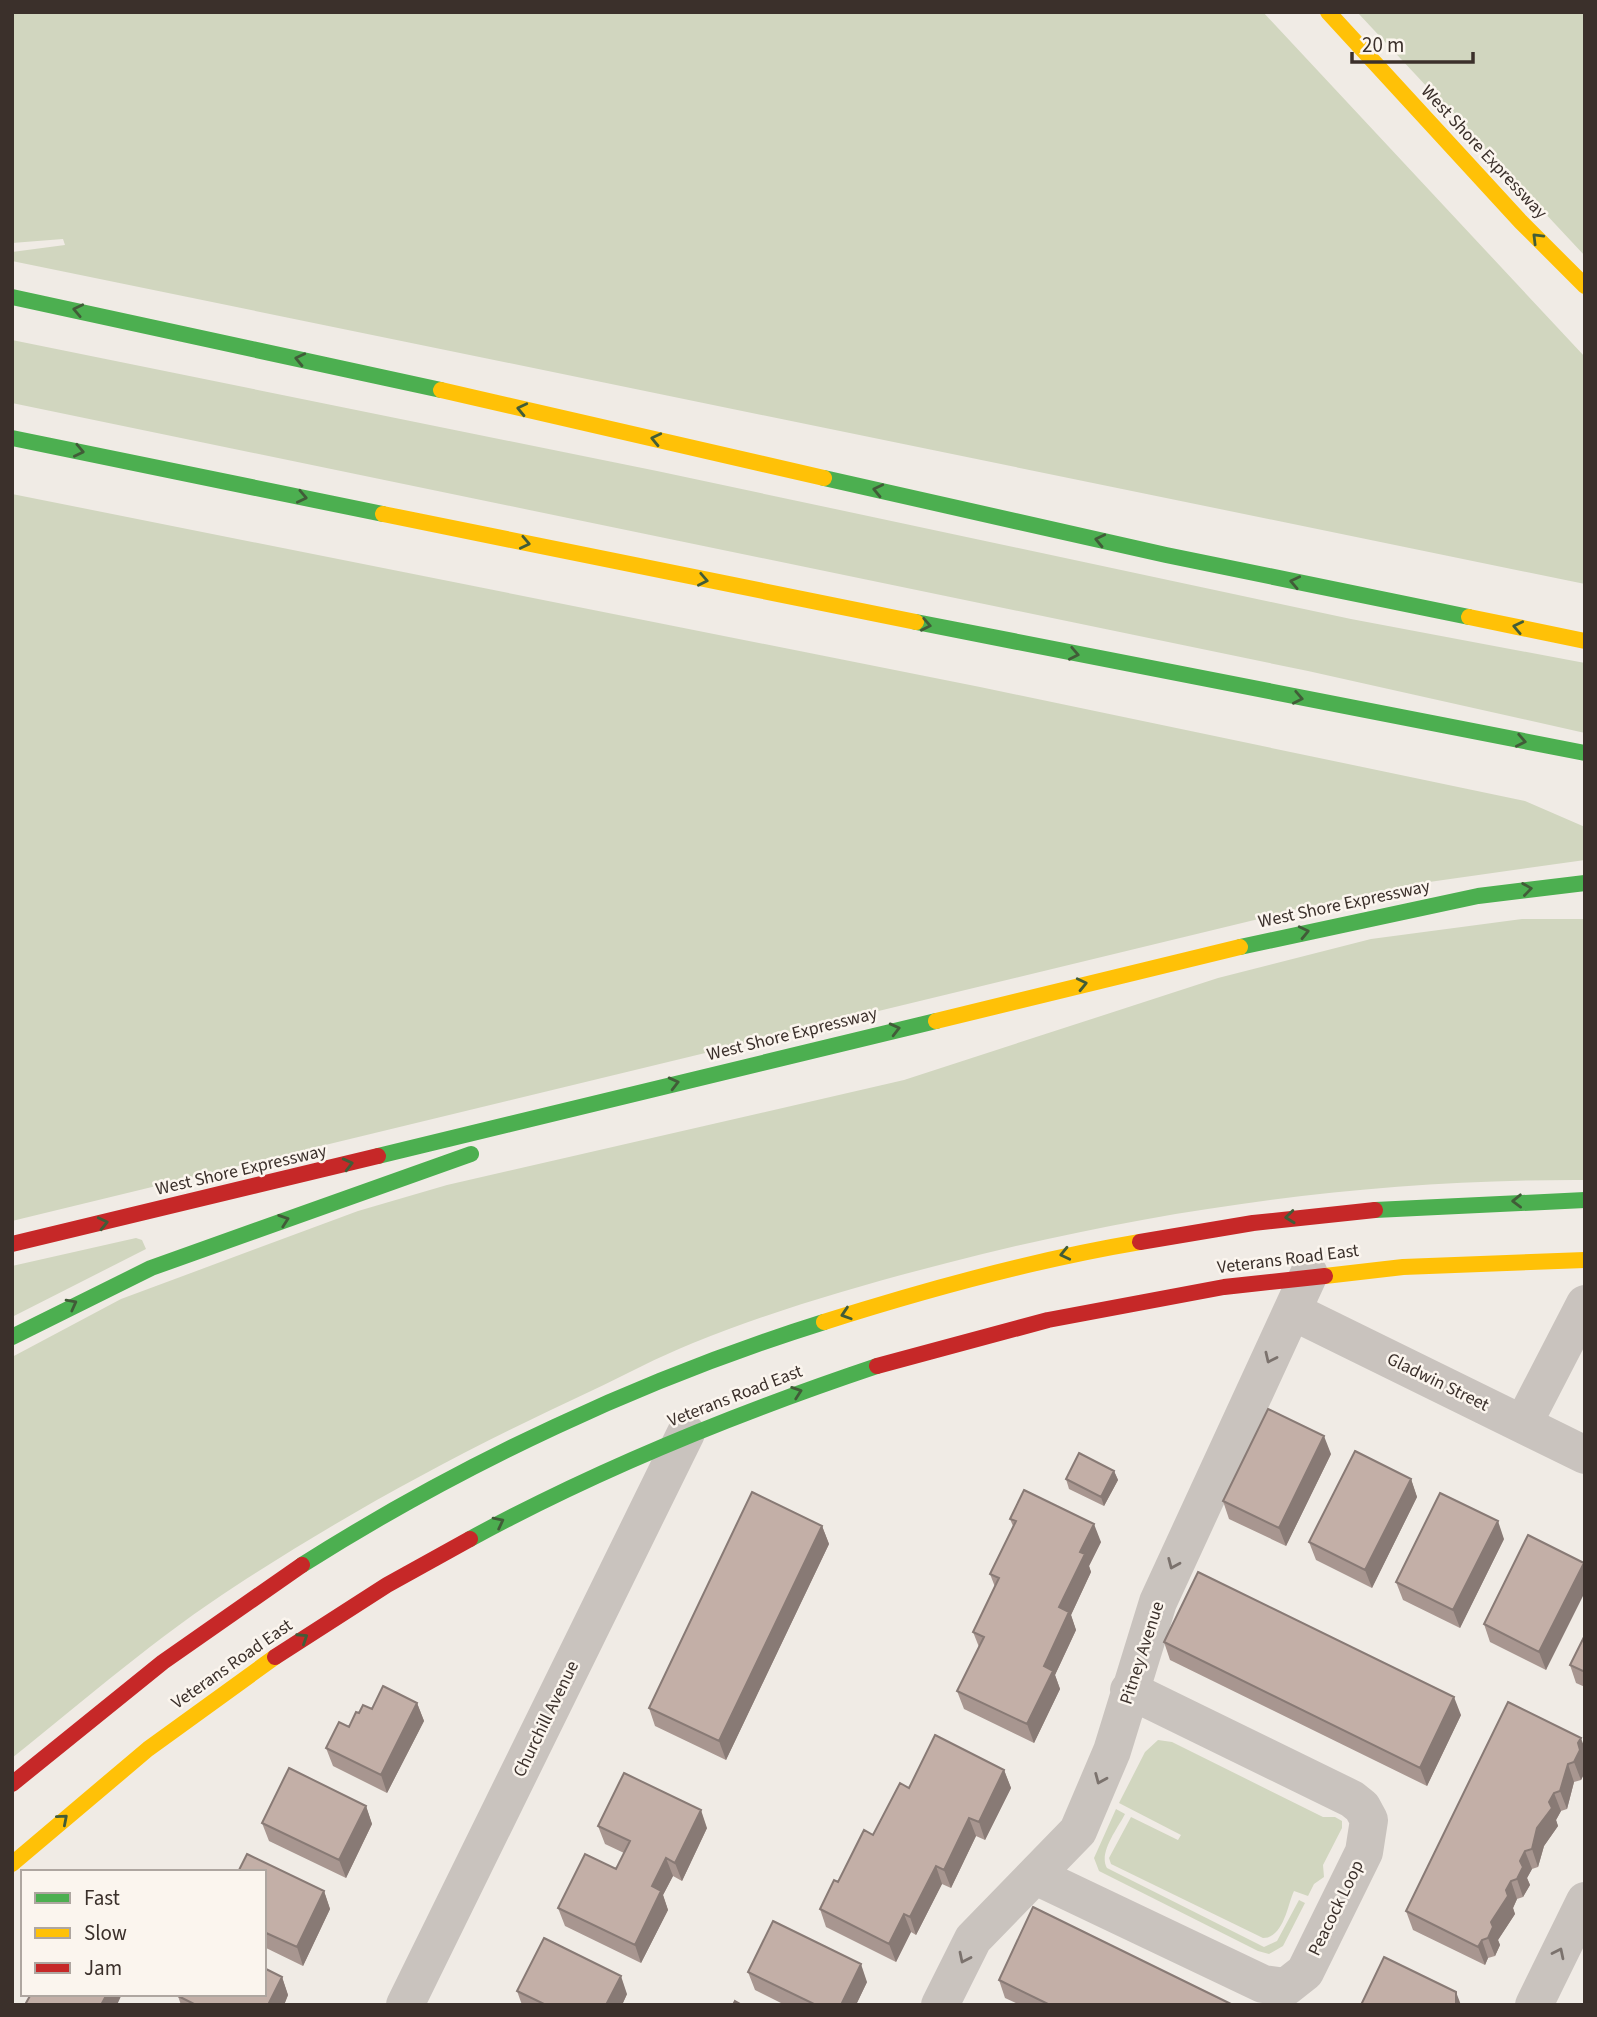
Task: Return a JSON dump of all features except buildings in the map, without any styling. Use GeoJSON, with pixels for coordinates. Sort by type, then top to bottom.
{"type":"FeatureCollection","features":[{"type":"Feature","properties":{"kind":"main road","name":"West Shore Expressway"},"geometry":{"type":"LineString","coordinates":[[1328,12],[1521,222],[1585,286]]}},
{"type":"Feature","properties":{"kind":"main road"},"geometry":{"type":"LineString","coordinates":[[12,297],[1166,555],[1585,641]]}},
{"type":"Feature","properties":{"kind":"main road"},"geometry":{"type":"LineString","coordinates":[[12,438],[1007,641],[1585,754]]}},
{"type":"Feature","properties":{"kind":"main road","name":"West Shore Expressway"},"geometry":{"type":"LineString","coordinates":[[12,1244],[1329,926],[1478,896],[1585,883]]}},
{"type":"Feature","properties":{"kind":"main road"},"geometry":{"type":"LineString","coordinates":[[12,1337],[85,1298],[149,1269],[397,1183],[608,1099]]}},
{"type":"Feature","properties":{"kind":"main road"},"geometry":{"type":"LineString","coordinates":[[12,1784],[140,1679],[321,1553],[510,1449],[719,1357],[926,1289],[996,1270],[1146,1237],[1364,1210],[1510,1201],[1585,1200]]}},
{"type":"Feature","properties":{"kind":"main road","name":"Veterans Road East"},"geometry":{"type":"LineString","coordinates":[[12,1864],[177,1725],[235,1683],[349,1608],[494,1525],[686,1433],[876,1365],[1021,1325],[1178,1293],[1309,1274],[1452,1263],[1585,1260]]}},
{"type":"Feature","properties":{"kind":"street","name":"Pitney Avenue"},"geometry":{"type":"LineString","coordinates":[[940,2005],[973,1939],[1077,1831],[1112,1751],[1158,1602],[1180,1549],[1309,1274]]}},
{"type":"Feature","properties":{"kind":"street"},"geometry":{"type":"LineString","coordinates":[[1523,1424],[1585,1304]]}},
{"type":"Feature","properties":{"kind":"street","name":"Gladwin Street"},"geometry":{"type":"LineString","coordinates":[[1292,1311],[1585,1455]]}},
{"type":"Feature","properties":{"kind":"street","name":"Churchill Avenue"},"geometry":{"type":"LineString","coordinates":[[405,2005],[686,1433]]}},
{"type":"Feature","properties":{"kind":"street","name":"Peacock Loop"},"geometry":{"type":"LineString","coordinates":[[1036,1876],[1263,1984],[1286,1987],[1305,1972],[1364,1852],[1369,1820],[1362,1807],[1352,1799],[1129,1690]]}},
{"type":"Feature","properties":{"kind":"street"},"geometry":{"type":"LineString","coordinates":[[1534,2005],[1585,1901]]}},
{"type":"Feature","properties":{"kind":"green space"},"geometry":{"type":"Polygon","coordinates":[[[12,12],[1263,12],[1585,357],[1585,584],[12,261],[12,252],[65,245],[63,239],[12,243],[12,12]]]}},
{"type":"Feature","properties":{"kind":"green space"},"geometry":{"type":"Polygon","coordinates":[[[1585,12],[1585,256],[1358,13],[1585,12]]]}},
{"type":"Feature","properties":{"kind":"green space"},"geometry":{"type":"Polygon","coordinates":[[[12,340],[657,471],[1351,619],[1585,663],[1585,733],[1308,671],[12,403],[12,340]]]}},
{"type":"Feature","properties":{"kind":"green space"},"geometry":{"type":"Polygon","coordinates":[[[12,494],[980,687],[1525,801],[1585,827],[1585,860],[1415,884],[1320,904],[12,1221],[12,494]]]}},
{"type":"Feature","properties":{"kind":"green space"},"geometry":{"type":"Polygon","coordinates":[[[1522,919],[1585,919],[1585,1180],[1423,1185],[1263,1201],[1183,1213],[1104,1227],[947,1263],[818,1299],[724,1331],[667,1354],[500,1435],[411,1481],[324,1531],[179,1625],[12,1758],[12,1357],[121,1299],[358,1211],[447,1185],[904,1080],[1218,978],[1371,939],[1522,919]]]}},
{"type":"Feature","properties":{"kind":"green space"},"geometry":{"type":"Polygon","coordinates":[[[136,1238],[142,1240],[146,1249],[12,1317],[12,1266],[136,1238]]]}},
{"type":"Feature","properties":{"kind":"green space"},"geometry":{"type":"Polygon","coordinates":[[[1158,1740],[1172,1742],[1323,1817],[1335,1817],[1342,1821],[1342,1828],[1323,1865],[1324,1877],[1314,1884],[1308,1896],[1294,1891],[1284,1919],[1270,1936],[1263,1938],[1111,1864],[1109,1858],[1131,1817],[1178,1840],[1181,1835],[1119,1803],[1145,1752],[1158,1740]]]}},
{"type":"Feature","properties":{"kind":"green space"},"geometry":{"type":"Polygon","coordinates":[[[1116,1809],[1125,1814],[1107,1848],[1107,1868],[1264,1947],[1277,1941],[1299,1900],[1305,1903],[1283,1946],[1269,1954],[1258,1951],[1099,1871],[1094,1858],[1116,1809]]]}},
{"type":"Feature","properties":{"kind":"traffic: fast"},"geometry":{"type":"LineString","coordinates":[[12,297],[441,390]]}},
{"type":"Feature","properties":{"kind":"traffic: fast"},"geometry":{"type":"LineString","coordinates":[[12,438],[383,514]]}},
{"type":"Feature","properties":{"kind":"traffic: fast"},"geometry":{"type":"LineString","coordinates":[[824,478],[1166,555],[1469,617]]}},
{"type":"Feature","properties":{"kind":"traffic: fast"},"geometry":{"type":"LineString","coordinates":[[916,622],[1585,753]]}},
{"type":"Feature","properties":{"kind":"traffic: fast"},"geometry":{"type":"LineString","coordinates":[[1240,947],[1478,896],[1585,883]]}},
{"type":"Feature","properties":{"kind":"traffic: fast"},"geometry":{"type":"LineString","coordinates":[[378,1156],[936,1021]]}},
{"type":"Feature","properties":{"kind":"traffic: fast"},"geometry":{"type":"LineString","coordinates":[[12,1337],[151,1268],[471,1154]]}},
{"type":"Feature","properties":{"kind":"traffic: fast"},"geometry":{"type":"LineString","coordinates":[[1375,1210],[1585,1200]]}},
{"type":"Feature","properties":{"kind":"traffic: fast"},"geometry":{"type":"LineString","coordinates":[[302,1565],[426,1492],[555,1427],[688,1370],[824,1322]]}},
{"type":"Feature","properties":{"kind":"traffic: fast"},"geometry":{"type":"LineString","coordinates":[[470,1539],[519,1513],[670,1443],[877,1366]]}},
{"type":"Feature","properties":{"kind":"traffic: slow"},"geometry":{"type":"LineString","coordinates":[[1328,12],[1521,222],[1585,286]]}},
{"type":"Feature","properties":{"kind":"traffic: slow"},"geometry":{"type":"LineString","coordinates":[[441,390],[824,478]]}},
{"type":"Feature","properties":{"kind":"traffic: slow"},"geometry":{"type":"LineString","coordinates":[[383,514],[916,622]]}},
{"type":"Feature","properties":{"kind":"traffic: slow"},"geometry":{"type":"LineString","coordinates":[[1469,617],[1585,641]]}},
{"type":"Feature","properties":{"kind":"traffic: slow"},"geometry":{"type":"LineString","coordinates":[[936,1021],[1240,947]]}},
{"type":"Feature","properties":{"kind":"traffic: slow"},"geometry":{"type":"LineString","coordinates":[[824,1322],[981,1276],[1140,1242]]}},
{"type":"Feature","properties":{"kind":"traffic: slow"},"geometry":{"type":"LineString","coordinates":[[1325,1276],[1403,1267],[1585,1260]]}},
{"type":"Feature","properties":{"kind":"traffic: slow"},"geometry":{"type":"LineString","coordinates":[[12,1864],[148,1749],[275,1657]]}},
{"type":"Feature","properties":{"kind":"traffic: jam"},"geometry":{"type":"LineString","coordinates":[[12,1244],[378,1156]]}},
{"type":"Feature","properties":{"kind":"traffic: jam"},"geometry":{"type":"LineString","coordinates":[[1140,1242],[1253,1223],[1375,1210]]}},
{"type":"Feature","properties":{"kind":"traffic: jam"},"geometry":{"type":"LineString","coordinates":[[877,1366],[1048,1320],[1224,1287],[1325,1276]]}},
{"type":"Feature","properties":{"kind":"traffic: jam"},"geometry":{"type":"LineString","coordinates":[[275,1657],[387,1585],[470,1539]]}},
{"type":"Feature","properties":{"kind":"traffic: jam"},"geometry":{"type":"LineString","coordinates":[[12,1784],[163,1662],[302,1565]]}}]}
